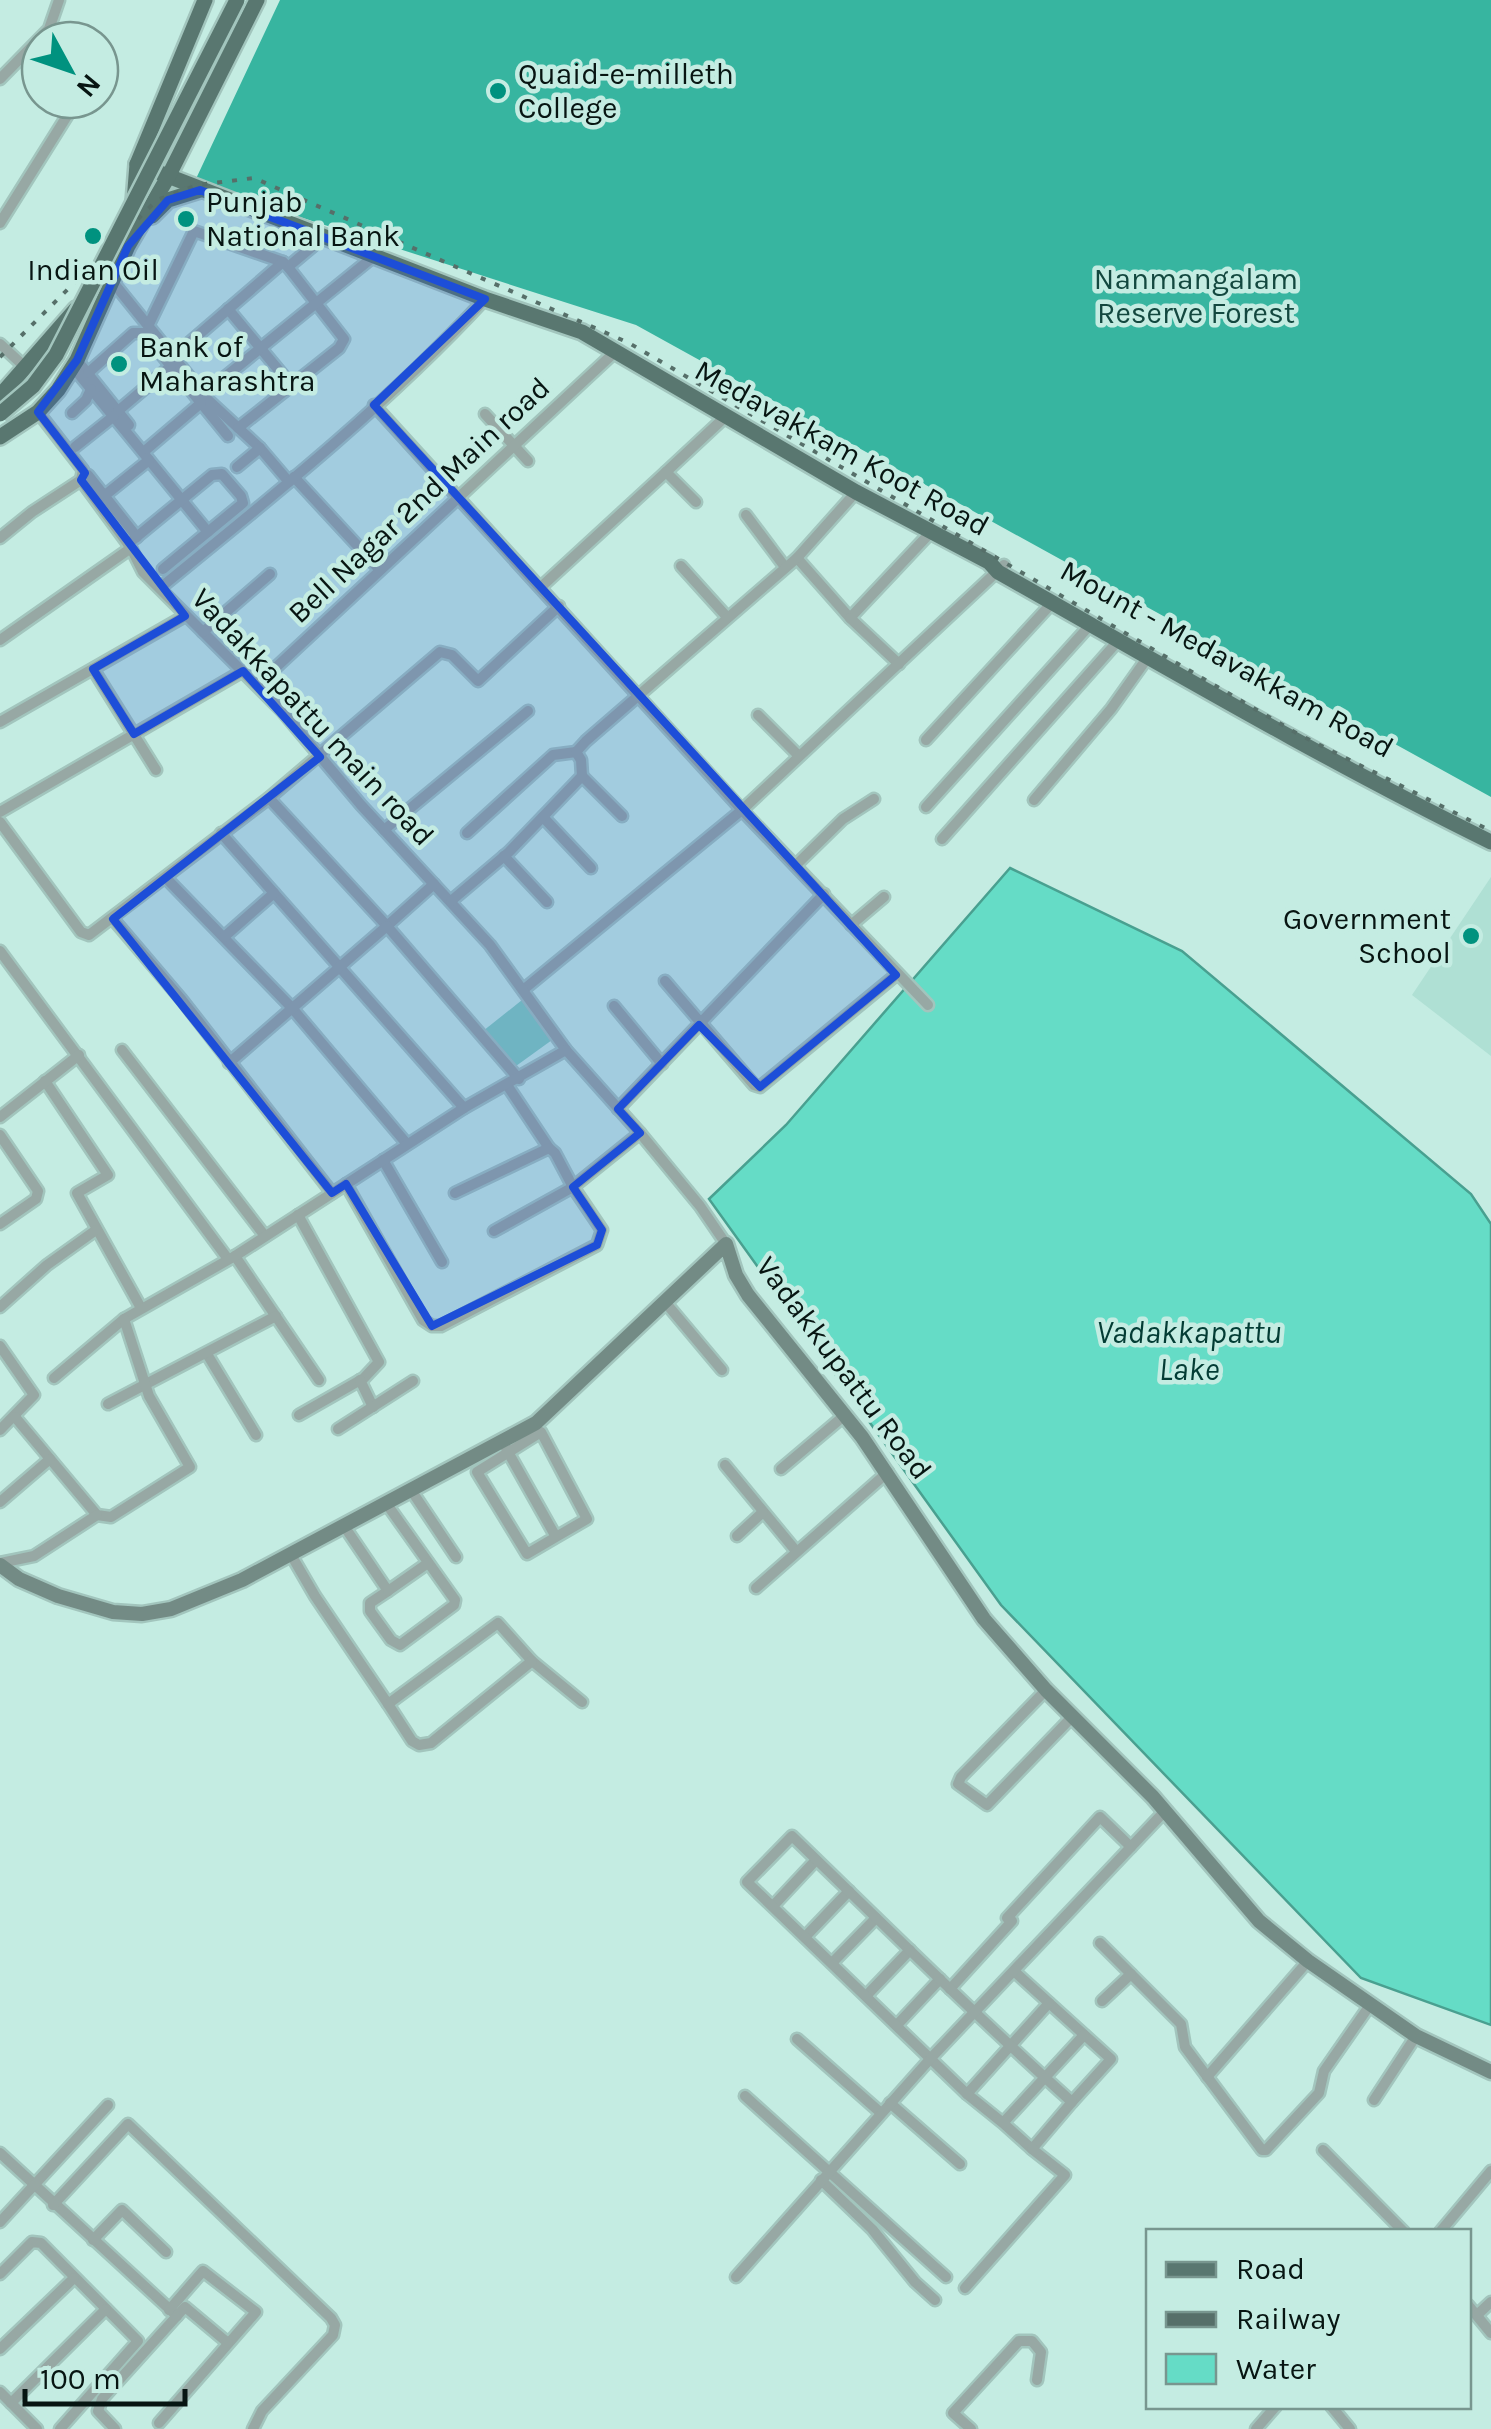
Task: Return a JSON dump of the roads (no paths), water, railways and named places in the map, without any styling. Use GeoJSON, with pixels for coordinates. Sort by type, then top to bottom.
{"type":"FeatureCollection","features":[{"type":"Feature","properties":{"kind":"main road"},"geometry":{"type":"LineString","coordinates":[[0,396],[106,268],[134,209],[137,164],[205,0]]}},
{"type":"Feature","properties":{"kind":"main road"},"geometry":{"type":"LineString","coordinates":[[0,414],[33,386],[56,355],[237,0]]}},
{"type":"Feature","properties":{"kind":"main road"},"geometry":{"type":"LineString","coordinates":[[0,438],[38,412],[79,366],[111,280],[257,0]]}},
{"type":"Feature","properties":{"kind":"main road","name":"Medavakkam Koot Road"},"geometry":{"type":"LineString","coordinates":[[137,164],[485,299],[582,332],[724,418],[997,566],[1118,642],[1362,779],[1491,842]]}},
{"type":"Feature","properties":{"kind":"main road"},"geometry":{"type":"LineString","coordinates":[[128,246],[168,200],[200,190]]}},
{"type":"Feature","properties":{"kind":"main road","name":"Mount - Medavakkam Road"},"geometry":{"type":"LineString","coordinates":[[997,566],[1297,737],[1491,833]]}},
{"type":"Feature","properties":{"kind":"street"},"geometry":{"type":"LineString","coordinates":[[0,79],[49,30],[59,0]]}},
{"type":"Feature","properties":{"kind":"street"},"geometry":{"type":"LineString","coordinates":[[0,223],[64,120]]}},
{"type":"Feature","properties":{"kind":"street"},"geometry":{"type":"LineString","coordinates":[[149,324],[194,231],[285,265],[318,302],[344,339],[339,348],[233,432]]}},
{"type":"Feature","properties":{"kind":"street"},"geometry":{"type":"LineString","coordinates":[[75,446],[116,414],[228,310],[313,246]]}},
{"type":"Feature","properties":{"kind":"street"},"geometry":{"type":"LineString","coordinates":[[104,496],[202,399],[374,256]]}},
{"type":"Feature","properties":{"kind":"street"},"geometry":{"type":"LineString","coordinates":[[111,280],[149,324],[202,399],[233,432],[260,448],[380,569]]}},
{"type":"Feature","properties":{"kind":"street"},"geometry":{"type":"LineString","coordinates":[[160,588],[292,480],[450,336],[485,299]]}},
{"type":"Feature","properties":{"kind":"street"},"geometry":{"type":"LineString","coordinates":[[228,310],[291,386]]}},
{"type":"Feature","properties":{"kind":"street"},"geometry":{"type":"LineString","coordinates":[[79,366],[139,330],[173,361]]}},
{"type":"Feature","properties":{"kind":"street"},"geometry":{"type":"LineString","coordinates":[[0,344],[26,368]]}},
{"type":"Feature","properties":{"kind":"street","name":"Bell Nagar 2nd Main road"},"geometry":{"type":"LineString","coordinates":[[257,685],[616,351]]}},
{"type":"Feature","properties":{"kind":"street"},"geometry":{"type":"LineString","coordinates":[[79,366],[91,389],[116,414]]}},
{"type":"Feature","properties":{"kind":"street"},"geometry":{"type":"LineString","coordinates":[[79,366],[208,532]]}},
{"type":"Feature","properties":{"kind":"street"},"geometry":{"type":"LineString","coordinates":[[72,413],[91,389]]}},
{"type":"Feature","properties":{"kind":"street"},"geometry":{"type":"LineString","coordinates":[[374,405],[461,497],[636,696],[928,1006]]}},
{"type":"Feature","properties":{"kind":"street","name":"Vadakkapattu main road"},"geometry":{"type":"LineString","coordinates":[[38,412],[132,543],[143,572],[257,685],[451,901],[514,975],[566,1050]]}},
{"type":"Feature","properties":{"kind":"street"},"geometry":{"type":"LineString","coordinates":[[485,414],[528,461]]}},
{"type":"Feature","properties":{"kind":"street"},"geometry":{"type":"LineString","coordinates":[[541,587],[724,418]]}},
{"type":"Feature","properties":{"kind":"street"},"geometry":{"type":"LineString","coordinates":[[237,468],[260,448]]}},
{"type":"Feature","properties":{"kind":"street"},"geometry":{"type":"LineString","coordinates":[[148,455],[177,488]]}},
{"type":"Feature","properties":{"kind":"street"},"geometry":{"type":"LineString","coordinates":[[666,472],[696,502]]}},
{"type":"Feature","properties":{"kind":"street"},"geometry":{"type":"LineString","coordinates":[[0,640],[132,543],[217,473],[222,474],[241,496],[239,508],[163,569]]}},
{"type":"Feature","properties":{"kind":"street"},"geometry":{"type":"LineString","coordinates":[[0,538],[84,478],[104,496],[132,543]]}},
{"type":"Feature","properties":{"kind":"street"},"geometry":{"type":"LineString","coordinates":[[467,833],[553,755],[576,752],[798,558],[856,492]]}},
{"type":"Feature","properties":{"kind":"street"},"geometry":{"type":"LineString","coordinates":[[746,515],[785,567]]}},
{"type":"Feature","properties":{"kind":"street"},"geometry":{"type":"LineString","coordinates":[[850,618],[931,532]]}},
{"type":"Feature","properties":{"kind":"street"},"geometry":{"type":"LineString","coordinates":[[798,558],[850,618],[899,664]]}},
{"type":"Feature","properties":{"kind":"street"},"geometry":{"type":"LineString","coordinates":[[681,566],[727,617]]}},
{"type":"Feature","properties":{"kind":"street"},"geometry":{"type":"LineString","coordinates":[[523,990],[742,810],[899,664],[997,566]]}},
{"type":"Feature","properties":{"kind":"street"},"geometry":{"type":"LineString","coordinates":[[204,632],[270,574]]}},
{"type":"Feature","properties":{"kind":"street"},"geometry":{"type":"LineString","coordinates":[[926,740],[1052,603]]}},
{"type":"Feature","properties":{"kind":"street"},"geometry":{"type":"LineString","coordinates":[[0,822],[80,932],[89,936],[320,756],[440,652],[452,655],[478,681],[558,606]]}},
{"type":"Feature","properties":{"kind":"street"},"geometry":{"type":"LineString","coordinates":[[0,722],[185,616]]}},
{"type":"Feature","properties":{"kind":"street"},"geometry":{"type":"LineString","coordinates":[[926,807],[1091,624]]}},
{"type":"Feature","properties":{"kind":"street"},"geometry":{"type":"LineString","coordinates":[[942,839],[1118,642]]}},
{"type":"Feature","properties":{"kind":"street"},"geometry":{"type":"LineString","coordinates":[[1034,800],[1148,657]]}},
{"type":"Feature","properties":{"kind":"street"},"geometry":{"type":"LineString","coordinates":[[92,668],[156,770]]}},
{"type":"Feature","properties":{"kind":"street"},"geometry":{"type":"LineString","coordinates":[[0,812],[243,671]]}},
{"type":"Feature","properties":{"kind":"street"},"geometry":{"type":"LineString","coordinates":[[384,830],[528,711]]}},
{"type":"Feature","properties":{"kind":"street"},"geometry":{"type":"LineString","coordinates":[[758,715],[800,756]]}},
{"type":"Feature","properties":{"kind":"street"},"geometry":{"type":"LineString","coordinates":[[451,901],[504,856],[582,776],[582,760],[576,752]]}},
{"type":"Feature","properties":{"kind":"street"},"geometry":{"type":"LineString","coordinates":[[582,776],[622,816]]}},
{"type":"Feature","properties":{"kind":"street"},"geometry":{"type":"LineString","coordinates":[[268,798],[388,926],[519,1079]]}},
{"type":"Feature","properties":{"kind":"street"},"geometry":{"type":"LineString","coordinates":[[796,864],[843,819],[874,798]]}},
{"type":"Feature","properties":{"kind":"street"},"geometry":{"type":"LineString","coordinates":[[543,817],[591,868]]}},
{"type":"Feature","properties":{"kind":"street"},"geometry":{"type":"LineString","coordinates":[[222,833],[464,1108]]}},
{"type":"Feature","properties":{"kind":"street"},"geometry":{"type":"LineString","coordinates":[[504,856],[547,902]]}},
{"type":"Feature","properties":{"kind":"street"},"geometry":{"type":"LineString","coordinates":[[166,878],[292,1008],[408,1144]]}},
{"type":"Feature","properties":{"kind":"street"},"geometry":{"type":"LineString","coordinates":[[229,1064],[434,884]]}},
{"type":"Feature","properties":{"kind":"street"},"geometry":{"type":"LineString","coordinates":[[224,937],[274,893]]}},
{"type":"Feature","properties":{"kind":"street"},"geometry":{"type":"LineString","coordinates":[[618,1109],[824,894]]}},
{"type":"Feature","properties":{"kind":"street"},"geometry":{"type":"LineString","coordinates":[[852,925],[884,898]]}},
{"type":"Feature","properties":{"kind":"street"},"geometry":{"type":"LineString","coordinates":[[114,919],[332,1193]]}},
{"type":"Feature","properties":{"kind":"street"},"geometry":{"type":"LineString","coordinates":[[0,951],[276,1316],[319,1380]]}},
{"type":"Feature","properties":{"kind":"street"},"geometry":{"type":"LineString","coordinates":[[665,981],[699,1024],[760,1087],[896,974]]}},
{"type":"Feature","properties":{"kind":"street"},"geometry":{"type":"LineString","coordinates":[[614,1006],[662,1064]]}},
{"type":"Feature","properties":{"kind":"street"},"geometry":{"type":"LineString","coordinates":[[122,1050],[265,1236]]}},
{"type":"Feature","properties":{"kind":"street"},"geometry":{"type":"LineString","coordinates":[[54,1378],[141,1308],[232,1258],[464,1108],[566,1050]]}},
{"type":"Feature","properties":{"kind":"street","name":"Vadakkupattu Road"},"geometry":{"type":"LineString","coordinates":[[566,1050],[700,1206],[726,1244],[748,1295],[888,1472],[984,1619],[1046,1690],[1164,1812],[1259,1921],[1308,1962],[1416,2036],[1491,2072]]}},
{"type":"Feature","properties":{"kind":"street"},"geometry":{"type":"LineString","coordinates":[[0,1118],[79,1054]]}},
{"type":"Feature","properties":{"kind":"street"},"geometry":{"type":"LineString","coordinates":[[45,1081],[108,1175],[77,1193],[141,1308]]}},
{"type":"Feature","properties":{"kind":"street"},"geometry":{"type":"LineString","coordinates":[[346,1184],[423,1320],[432,1326],[441,1326],[597,1244],[602,1230],[572,1186],[556,1153],[507,1085]]}},
{"type":"Feature","properties":{"kind":"street"},"geometry":{"type":"LineString","coordinates":[[494,1231],[572,1186],[640,1133]]}},
{"type":"Feature","properties":{"kind":"street"},"geometry":{"type":"LineString","coordinates":[[0,1135],[38,1191],[36,1199],[0,1224]]}},
{"type":"Feature","properties":{"kind":"street"},"geometry":{"type":"LineString","coordinates":[[455,1193],[549,1148]]}},
{"type":"Feature","properties":{"kind":"street"},"geometry":{"type":"LineString","coordinates":[[384,1160],[442,1262]]}},
{"type":"Feature","properties":{"kind":"street"},"geometry":{"type":"LineString","coordinates":[[298,1214],[378,1362],[360,1380],[299,1415]]}},
{"type":"Feature","properties":{"kind":"street"},"geometry":{"type":"LineString","coordinates":[[1,1303],[96,1230]]}},
{"type":"Feature","properties":{"kind":"street"},"geometry":{"type":"LineString","coordinates":[[0,1564],[19,1579],[58,1596],[113,1612],[142,1614],[171,1608],[242,1580],[410,1490],[472,1465],[538,1427],[726,1244]]}},
{"type":"Feature","properties":{"kind":"street"},"geometry":{"type":"LineString","coordinates":[[665,1302],[722,1370]]}},
{"type":"Feature","properties":{"kind":"street"},"geometry":{"type":"LineString","coordinates":[[108,1404],[276,1316]]}},
{"type":"Feature","properties":{"kind":"street"},"geometry":{"type":"LineString","coordinates":[[0,1564],[34,1556],[97,1515],[111,1517],[190,1467],[145,1386],[124,1319]]}},
{"type":"Feature","properties":{"kind":"street"},"geometry":{"type":"LineString","coordinates":[[0,1430],[34,1395],[2,1354]]}},
{"type":"Feature","properties":{"kind":"street"},"geometry":{"type":"LineString","coordinates":[[208,1354],[256,1436]]}},
{"type":"Feature","properties":{"kind":"street"},"geometry":{"type":"LineString","coordinates":[[360,1380],[374,1407]]}},
{"type":"Feature","properties":{"kind":"street"},"geometry":{"type":"LineString","coordinates":[[338,1429],[413,1382]]}},
{"type":"Feature","properties":{"kind":"street"},"geometry":{"type":"LineString","coordinates":[[781,1469],[845,1415]]}},
{"type":"Feature","properties":{"kind":"street"},"geometry":{"type":"LineString","coordinates":[[15,1417],[97,1515]]}},
{"type":"Feature","properties":{"kind":"street"},"geometry":{"type":"LineString","coordinates":[[472,1465],[527,1554],[586,1519],[538,1427]]}},
{"type":"Feature","properties":{"kind":"street"},"geometry":{"type":"LineString","coordinates":[[505,1446],[556,1537]]}},
{"type":"Feature","properties":{"kind":"street"},"geometry":{"type":"LineString","coordinates":[[0,1502],[50,1459]]}},
{"type":"Feature","properties":{"kind":"street"},"geometry":{"type":"LineString","coordinates":[[725,1465],[796,1551]]}},
{"type":"Feature","properties":{"kind":"street"},"geometry":{"type":"LineString","coordinates":[[756,1588],[888,1472]]}},
{"type":"Feature","properties":{"kind":"street"},"geometry":{"type":"LineString","coordinates":[[410,1490],[456,1557]]}},
{"type":"Feature","properties":{"kind":"street"},"geometry":{"type":"LineString","coordinates":[[386,1502],[454,1596],[454,1606],[400,1645],[368,1607],[428,1563]]}},
{"type":"Feature","properties":{"kind":"street"},"geometry":{"type":"LineString","coordinates":[[737,1536],[763,1512]]}},
{"type":"Feature","properties":{"kind":"street"},"geometry":{"type":"LineString","coordinates":[[344,1526],[388,1591]]}},
{"type":"Feature","properties":{"kind":"street"},"geometry":{"type":"LineString","coordinates":[[290,1552],[315,1596],[412,1741],[419,1745],[431,1743],[532,1661]]}},
{"type":"Feature","properties":{"kind":"street"},"geometry":{"type":"LineString","coordinates":[[388,1704],[498,1623],[532,1661],[582,1702]]}},
{"type":"Feature","properties":{"kind":"street"},"geometry":{"type":"LineString","coordinates":[[1046,1690],[958,1784],[987,1804],[1072,1717]]}},
{"type":"Feature","properties":{"kind":"street"},"geometry":{"type":"LineString","coordinates":[[736,2277],[931,2058],[1164,1812]]}},
{"type":"Feature","properties":{"kind":"street"},"geometry":{"type":"LineString","coordinates":[[950,1988],[1012,1921],[1007,1918],[1100,1818],[1131,1847]]}},
{"type":"Feature","properties":{"kind":"street"},"geometry":{"type":"LineString","coordinates":[[964,2288],[1064,2174],[967,2094],[747,1882],[792,1836],[1072,2102]]}},
{"type":"Feature","properties":{"kind":"street"},"geometry":{"type":"LineString","coordinates":[[773,1906],[816,1860]]}},
{"type":"Feature","properties":{"kind":"street"},"geometry":{"type":"LineString","coordinates":[[805,1937],[849,1891]]}},
{"type":"Feature","properties":{"kind":"street"},"geometry":{"type":"LineString","coordinates":[[832,1963],[876,1918]]}},
{"type":"Feature","properties":{"kind":"street"},"geometry":{"type":"LineString","coordinates":[[1100,1943],[1180,2024],[1185,2047],[1262,2150],[1319,2094],[1324,2071],[1370,2005]]}},
{"type":"Feature","properties":{"kind":"street"},"geometry":{"type":"LineString","coordinates":[[866,1996],[910,1950]]}},
{"type":"Feature","properties":{"kind":"street"},"geometry":{"type":"LineString","coordinates":[[1208,2077],[1308,1962]]}},
{"type":"Feature","properties":{"kind":"street"},"geometry":{"type":"LineString","coordinates":[[1015,1972],[1111,2060],[1032,2148]]}},
{"type":"Feature","properties":{"kind":"street"},"geometry":{"type":"LineString","coordinates":[[1102,2001],[1131,1974]]}},
{"type":"Feature","properties":{"kind":"street"},"geometry":{"type":"LineString","coordinates":[[897,2025],[940,1979]]}},
{"type":"Feature","properties":{"kind":"street"},"geometry":{"type":"LineString","coordinates":[[967,2094],[1050,2003]]}},
{"type":"Feature","properties":{"kind":"street"},"geometry":{"type":"LineString","coordinates":[[1002,2123],[1084,2034]]}},
{"type":"Feature","properties":{"kind":"street"},"geometry":{"type":"LineString","coordinates":[[1374,2100],[1416,2036]]}},
{"type":"Feature","properties":{"kind":"street"},"geometry":{"type":"LineString","coordinates":[[798,2039],[881,2113]]}},
{"type":"Feature","properties":{"kind":"street"},"geometry":{"type":"LineString","coordinates":[[745,2096],[825,2176],[915,2282],[935,2300]]}},
{"type":"Feature","properties":{"kind":"street"},"geometry":{"type":"LineString","coordinates":[[890,2103],[960,2164]]}},
{"type":"Feature","properties":{"kind":"street"},"geometry":{"type":"LineString","coordinates":[[0,2222],[108,2105]]}},
{"type":"Feature","properties":{"kind":"street"},"geometry":{"type":"LineString","coordinates":[[52,2204],[128,2124],[330,2318],[335,2326],[333,2335],[262,2411],[253,2429]]}},
{"type":"Feature","properties":{"kind":"street"},"geometry":{"type":"LineString","coordinates":[[1324,2150],[1401,2229]]}},
{"type":"Feature","properties":{"kind":"street"},"geometry":{"type":"LineString","coordinates":[[0,2153],[173,2313]]}},
{"type":"Feature","properties":{"kind":"street"},"geometry":{"type":"LineString","coordinates":[[1443,2229],[1491,2172]]}},
{"type":"Feature","properties":{"kind":"street"},"geometry":{"type":"LineString","coordinates":[[825,2176],[946,2277]]}},
{"type":"Feature","properties":{"kind":"street"},"geometry":{"type":"LineString","coordinates":[[93,2240],[122,2210],[166,2252]]}},
{"type":"Feature","properties":{"kind":"street"},"geometry":{"type":"LineString","coordinates":[[0,2274],[36,2242],[136,2337],[137,2345],[60,2429]]}},
{"type":"Feature","properties":{"kind":"street"},"geometry":{"type":"LineString","coordinates":[[115,2429],[98,2411],[102,2399],[203,2270],[256,2312],[159,2423]]}},
{"type":"Feature","properties":{"kind":"street"},"geometry":{"type":"LineString","coordinates":[[0,2349],[74,2278]]}},
{"type":"Feature","properties":{"kind":"street"},"geometry":{"type":"LineString","coordinates":[[1477,2315],[1491,2302]]}},
{"type":"Feature","properties":{"kind":"street"},"geometry":{"type":"LineString","coordinates":[[173,2313],[185,2306],[228,2343]]}},
{"type":"Feature","properties":{"kind":"street"},"geometry":{"type":"LineString","coordinates":[[1471,2308],[1491,2333]]}},
{"type":"Feature","properties":{"kind":"street"},"geometry":{"type":"LineString","coordinates":[[11,2403],[106,2309]]}},
{"type":"Feature","properties":{"kind":"street"},"geometry":{"type":"LineString","coordinates":[[970,2429],[953,2413],[1020,2341],[1032,2341],[1041,2352],[1037,2380]]}},
{"type":"Feature","properties":{"kind":"street"},"geometry":{"type":"LineString","coordinates":[[0,2392],[37,2429]]}},
{"type":"Feature","properties":{"kind":"street"},"geometry":{"type":"LineString","coordinates":[[1256,2429],[1273,2409]]}},
{"type":"Feature","properties":{"kind":"street"},"geometry":{"type":"LineString","coordinates":[[1333,2409],[1350,2429]]}},
{"type":"Feature","properties":{"kind":"water","name":"Vadakkapattu Lake"},"geometry":{"type":"Polygon","coordinates":[[[1010,868],[1182,951],[1471,1194],[1491,1224],[1491,2025],[1361,1978],[1001,1605],[709,1199],[786,1125],[1010,868]]]}},
{"type":"Feature","properties":{"kind":"railway"},"geometry":{"type":"LineString","coordinates":[[0,357],[157,200],[198,185],[254,178],[629,343],[1298,734],[1491,831]]}},
{"type":"Feature","properties":{"kind":"place","name":"Quaid-e-milleth College"},"geometry":{"type":"Point","coordinates":[498,91]}},
{"type":"Feature","properties":{"kind":"place","name":"Punjab National Bank"},"geometry":{"type":"Point","coordinates":[186,219]}},
{"type":"Feature","properties":{"kind":"place","name":"Indian Oil"},"geometry":{"type":"Point","coordinates":[93,236]}},
{"type":"Feature","properties":{"kind":"place","name":"Bank of Maharashtra"},"geometry":{"type":"Point","coordinates":[119,364]}},
{"type":"Feature","properties":{"kind":"place","name":"Government School"},"geometry":{"type":"Point","coordinates":[1471,936]}},
{"type":"Feature","properties":{"kind":"park label","name":"Nanmangalam Reserve Forest"},"geometry":{"type":"Point","coordinates":[1196,296]}}]}
